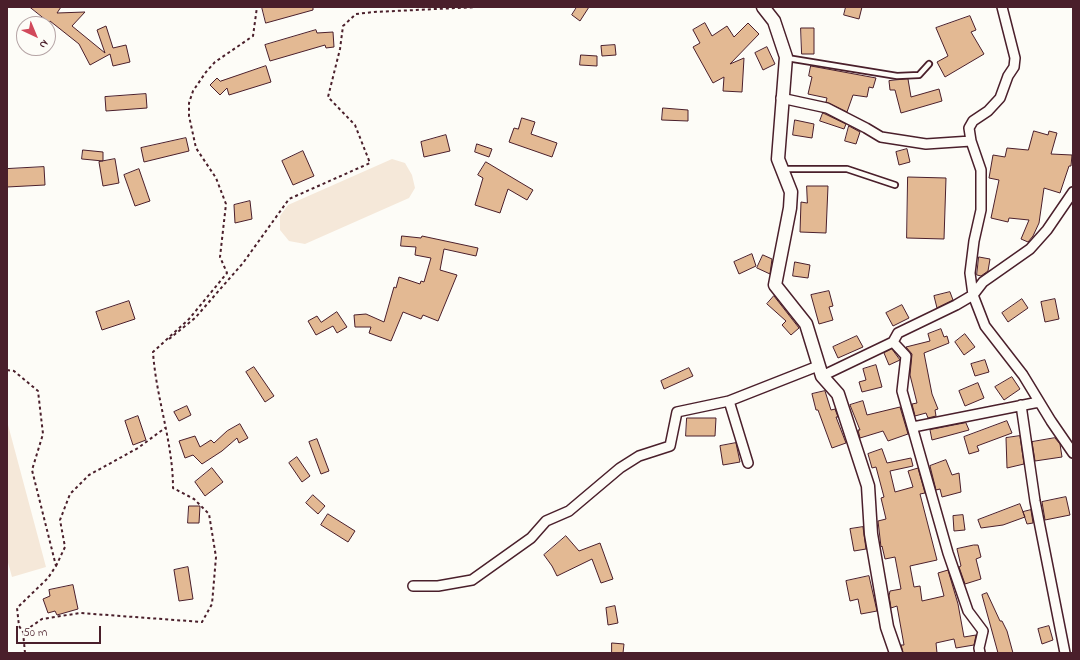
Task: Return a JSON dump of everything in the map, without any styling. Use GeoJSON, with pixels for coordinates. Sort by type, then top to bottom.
{"type":"FeatureCollection","features":[{"type":"Feature","properties":{"kind":"street"},"geometry":{"type":"LineString","coordinates":[[763,7],[774,21],[786,57],[781,98],[778,159],[791,192],[790,208],[775,285],[806,324],[820,371],[838,394],[868,486],[871,534],[887,627],[896,653]]}},
{"type":"Feature","properties":{"kind":"street"},"geometry":{"type":"LineString","coordinates":[[1002,7],[1015,58],[1014,67],[1008,76],[1000,98],[988,111],[973,121],[969,128],[971,141],[981,170],[981,210],[974,241],[970,272],[973,295],[985,326],[1024,375],[1039,402],[1073,453]]}},
{"type":"Feature","properties":{"kind":"street"},"geometry":{"type":"LineString","coordinates":[[781,98],[827,108],[881,137],[926,144],[971,141]]}},
{"type":"Feature","properties":{"kind":"street"},"geometry":{"type":"LineString","coordinates":[[413,586],[438,586],[472,580],[526,542],[546,521],[569,511],[620,468],[640,456],[670,446],[677,412],[729,401],[820,371],[893,342],[898,333],[956,306],[973,295],[983,282],[1030,249],[1047,230],[1073,192]]}},
{"type":"Feature","properties":{"kind":"street"},"geometry":{"type":"LineString","coordinates":[[893,342],[906,356],[902,391],[948,553],[968,611],[983,631],[979,648],[980,653]]}},
{"type":"Feature","properties":{"kind":"street"},"geometry":{"type":"LineString","coordinates":[[729,401],[748,463]]}},
{"type":"Feature","properties":{"kind":"street"},"geometry":{"type":"LineString","coordinates":[[913,427],[1039,402]]}},
{"type":"Feature","properties":{"kind":"street"},"geometry":{"type":"LineString","coordinates":[[1021,405],[1035,501],[1065,653]]}},
{"type":"Feature","properties":{"kind":"lane"},"geometry":{"type":"LineString","coordinates":[[786,57],[897,76],[919,75],[929,64]]}},
{"type":"Feature","properties":{"kind":"lane"},"geometry":{"type":"LineString","coordinates":[[781,169],[847,169],[895,185]]}},
{"type":"Feature","properties":{"kind":"path"},"geometry":{"type":"LineString","coordinates":[[153,352],[190,319],[227,273],[220,256],[226,204],[216,178],[196,148],[188,116],[189,103],[193,91],[215,62],[253,36],[257,7]]}},
{"type":"Feature","properties":{"kind":"path"},"geometry":{"type":"LineString","coordinates":[[153,352],[196,318],[243,263],[289,199],[370,164],[355,125],[328,97],[340,49],[343,26],[356,14],[362,13],[478,7]]}},
{"type":"Feature","properties":{"kind":"path"},"geometry":{"type":"LineString","coordinates":[[23,632],[42,619],[80,613],[202,622],[212,604],[216,557],[209,514],[194,499],[173,488],[173,466],[155,377],[153,352]]}},
{"type":"Feature","properties":{"kind":"path"},"geometry":{"type":"LineString","coordinates":[[7,370],[14,371],[38,392],[43,434],[32,470],[56,566]]}},
{"type":"Feature","properties":{"kind":"path"},"geometry":{"type":"LineString","coordinates":[[25,653],[23,632],[19,626],[17,608],[48,578],[56,566],[65,547],[60,520],[70,494],[89,475],[138,448],[165,428]]}},
{"type":"Feature","properties":{"kind":"shaded area"},"geometry":{"type":"Polygon","coordinates":[[[392,159],[405,163],[412,175],[415,188],[409,198],[305,244],[289,241],[280,230],[280,216],[288,205],[392,159]]]}},
{"type":"Feature","properties":{"kind":"shaded area"},"geometry":{"type":"Polygon","coordinates":[[[7,421],[46,567],[12,577],[7,559],[7,421]]]}},
{"type":"Feature","properties":{"kind":"building"},"geometry":{"type":"Polygon","coordinates":[[[30,7],[61,7],[57,13],[85,12],[72,26],[105,53],[97,30],[106,26],[113,48],[126,45],[130,62],[113,66],[110,54],[90,65],[79,44],[56,26],[56,16],[41,16],[30,7]]]}},
{"type":"Feature","properties":{"kind":"building"},"geometry":{"type":"Polygon","coordinates":[[[262,7],[313,7],[313,10],[266,23],[262,7]]]}},
{"type":"Feature","properties":{"kind":"building"},"geometry":{"type":"Polygon","coordinates":[[[577,7],[589,7],[580,21],[572,15],[577,7]]]}},
{"type":"Feature","properties":{"kind":"building"},"geometry":{"type":"Polygon","coordinates":[[[846,7],[862,7],[859,19],[844,15],[846,7]]]}},
{"type":"Feature","properties":{"kind":"building"},"geometry":{"type":"Polygon","coordinates":[[[970,16],[976,30],[971,32],[984,54],[945,77],[937,62],[948,56],[936,28],[970,16]]]}},
{"type":"Feature","properties":{"kind":"building"},"geometry":{"type":"Polygon","coordinates":[[[705,23],[712,36],[727,26],[734,37],[748,23],[759,34],[730,64],[744,58],[742,92],[723,91],[724,77],[713,83],[693,47],[700,43],[693,30],[705,23]]]}},
{"type":"Feature","properties":{"kind":"building"},"geometry":{"type":"Polygon","coordinates":[[[801,28],[814,28],[814,54],[802,54],[801,28]]]}},
{"type":"Feature","properties":{"kind":"building"},"geometry":{"type":"Polygon","coordinates":[[[316,30],[317,33],[333,32],[334,47],[326,48],[325,45],[270,61],[265,45],[316,30]]]}},
{"type":"Feature","properties":{"kind":"building"},"geometry":{"type":"Polygon","coordinates":[[[615,45],[616,55],[602,56],[601,46],[615,45]]]}},
{"type":"Feature","properties":{"kind":"building"},"geometry":{"type":"Polygon","coordinates":[[[767,47],[775,64],[763,70],[755,53],[767,47]]]}},
{"type":"Feature","properties":{"kind":"building"},"geometry":{"type":"Polygon","coordinates":[[[581,55],[597,56],[597,66],[580,65],[581,55]]]}},
{"type":"Feature","properties":{"kind":"building"},"geometry":{"type":"Polygon","coordinates":[[[266,66],[271,82],[229,95],[227,88],[220,95],[210,85],[217,78],[220,81],[266,66]]]}},
{"type":"Feature","properties":{"kind":"building"},"geometry":{"type":"Polygon","coordinates":[[[811,66],[876,78],[873,88],[869,87],[867,97],[853,95],[847,112],[826,102],[827,98],[808,94],[812,77],[809,76],[811,66]]]}},
{"type":"Feature","properties":{"kind":"building"},"geometry":{"type":"Polygon","coordinates":[[[908,79],[911,97],[939,89],[942,101],[901,113],[895,90],[890,90],[889,81],[908,79]]]}},
{"type":"Feature","properties":{"kind":"building"},"geometry":{"type":"Polygon","coordinates":[[[146,94],[147,108],[106,111],[105,97],[146,94]]]}},
{"type":"Feature","properties":{"kind":"building"},"geometry":{"type":"Polygon","coordinates":[[[663,108],[688,110],[688,121],[662,120],[663,108]]]}},
{"type":"Feature","properties":{"kind":"building"},"geometry":{"type":"Polygon","coordinates":[[[823,113],[846,124],[844,129],[820,121],[823,113]]]}},
{"type":"Feature","properties":{"kind":"building"},"geometry":{"type":"Polygon","coordinates":[[[522,118],[535,122],[531,134],[557,143],[552,157],[509,142],[514,128],[518,129],[522,118]]]}},
{"type":"Feature","properties":{"kind":"building"},"geometry":{"type":"Polygon","coordinates":[[[795,120],[814,124],[812,138],[793,135],[795,120]]]}},
{"type":"Feature","properties":{"kind":"building"},"geometry":{"type":"Polygon","coordinates":[[[849,126],[860,132],[856,144],[845,141],[849,126]]]}},
{"type":"Feature","properties":{"kind":"building"},"geometry":{"type":"Polygon","coordinates":[[[1034,131],[1048,135],[1049,131],[1057,133],[1051,154],[1072,155],[1071,166],[1069,166],[1060,193],[1044,188],[1039,223],[1033,236],[1028,242],[1021,239],[1029,220],[1009,218],[1008,222],[991,218],[999,180],[989,178],[993,155],[1005,157],[1007,148],[1028,150],[1034,131]]]}},
{"type":"Feature","properties":{"kind":"building"},"geometry":{"type":"Polygon","coordinates":[[[446,135],[450,151],[424,157],[421,142],[446,135]]]}},
{"type":"Feature","properties":{"kind":"building"},"geometry":{"type":"Polygon","coordinates":[[[186,138],[189,151],[144,162],[141,148],[186,138]]]}},
{"type":"Feature","properties":{"kind":"building"},"geometry":{"type":"Polygon","coordinates":[[[477,144],[492,149],[489,157],[475,152],[477,144]]]}},
{"type":"Feature","properties":{"kind":"building"},"geometry":{"type":"Polygon","coordinates":[[[907,149],[910,162],[899,165],[896,152],[907,149]]]}},
{"type":"Feature","properties":{"kind":"building"},"geometry":{"type":"Polygon","coordinates":[[[83,150],[103,152],[103,161],[82,159],[83,150]]]}},
{"type":"Feature","properties":{"kind":"building"},"geometry":{"type":"Polygon","coordinates":[[[303,151],[314,176],[293,185],[282,161],[303,151]]]}},
{"type":"Feature","properties":{"kind":"building"},"geometry":{"type":"Polygon","coordinates":[[[115,159],[119,183],[103,186],[99,162],[115,159]]]}},
{"type":"Feature","properties":{"kind":"building"},"geometry":{"type":"Polygon","coordinates":[[[486,162],[533,190],[527,200],[508,189],[500,213],[475,205],[483,178],[478,175],[486,162]]]}},
{"type":"Feature","properties":{"kind":"building"},"geometry":{"type":"Polygon","coordinates":[[[44,167],[45,185],[7,187],[7,169],[44,167]]]}},
{"type":"Feature","properties":{"kind":"building"},"geometry":{"type":"Polygon","coordinates":[[[139,169],[150,201],[135,206],[124,175],[139,169]]]}},
{"type":"Feature","properties":{"kind":"building"},"geometry":{"type":"Polygon","coordinates":[[[908,177],[946,178],[944,239],[907,238],[908,177]]]}},
{"type":"Feature","properties":{"kind":"building"},"geometry":{"type":"Polygon","coordinates":[[[807,186],[828,186],[826,233],[800,232],[801,202],[807,203],[807,186]]]}},
{"type":"Feature","properties":{"kind":"building"},"geometry":{"type":"Polygon","coordinates":[[[250,201],[252,219],[235,223],[234,205],[250,201]]]}},
{"type":"Feature","properties":{"kind":"building"},"geometry":{"type":"Polygon","coordinates":[[[402,236],[421,238],[422,236],[478,248],[476,256],[444,249],[440,270],[457,275],[438,321],[423,315],[421,319],[403,312],[391,341],[369,333],[371,327],[355,327],[354,315],[366,314],[384,322],[394,287],[396,288],[399,277],[420,284],[421,281],[424,282],[431,258],[415,255],[416,247],[401,246],[402,236]]]}},
{"type":"Feature","properties":{"kind":"building"},"geometry":{"type":"Polygon","coordinates":[[[752,254],[756,266],[739,274],[734,262],[752,254]]]}},
{"type":"Feature","properties":{"kind":"building"},"geometry":{"type":"Polygon","coordinates":[[[763,255],[772,259],[770,274],[757,268],[763,255]]]}},
{"type":"Feature","properties":{"kind":"building"},"geometry":{"type":"Polygon","coordinates":[[[979,257],[990,259],[988,271],[981,276],[977,275],[979,257]]]}},
{"type":"Feature","properties":{"kind":"building"},"geometry":{"type":"Polygon","coordinates":[[[795,262],[810,265],[808,278],[793,276],[795,262]]]}},
{"type":"Feature","properties":{"kind":"building"},"geometry":{"type":"Polygon","coordinates":[[[829,291],[833,306],[829,307],[833,320],[819,324],[811,295],[829,291]]]}},
{"type":"Feature","properties":{"kind":"building"},"geometry":{"type":"Polygon","coordinates":[[[950,292],[953,300],[937,308],[934,296],[950,292]]]}},
{"type":"Feature","properties":{"kind":"building"},"geometry":{"type":"Polygon","coordinates":[[[774,296],[799,328],[791,335],[782,325],[786,321],[767,304],[774,296]]]}},
{"type":"Feature","properties":{"kind":"building"},"geometry":{"type":"Polygon","coordinates":[[[1022,299],[1028,308],[1008,322],[1002,313],[1022,299]]]}},
{"type":"Feature","properties":{"kind":"building"},"geometry":{"type":"Polygon","coordinates":[[[1055,299],[1059,319],[1045,322],[1041,302],[1055,299]]]}},
{"type":"Feature","properties":{"kind":"building"},"geometry":{"type":"Polygon","coordinates":[[[129,301],[135,319],[102,330],[96,312],[129,301]]]}},
{"type":"Feature","properties":{"kind":"building"},"geometry":{"type":"Polygon","coordinates":[[[902,305],[909,318],[893,326],[886,313],[902,305]]]}},
{"type":"Feature","properties":{"kind":"building"},"geometry":{"type":"Polygon","coordinates":[[[337,312],[347,327],[337,333],[333,326],[316,335],[308,321],[317,316],[321,322],[337,312]]]}},
{"type":"Feature","properties":{"kind":"building"},"geometry":{"type":"Polygon","coordinates":[[[941,329],[944,337],[947,336],[949,343],[924,353],[932,394],[938,409],[935,410],[936,416],[928,418],[926,413],[915,416],[912,404],[917,403],[910,375],[912,354],[906,347],[930,341],[928,334],[941,329]]]}},
{"type":"Feature","properties":{"kind":"building"},"geometry":{"type":"Polygon","coordinates":[[[965,334],[975,347],[964,355],[955,342],[965,334]]]}},
{"type":"Feature","properties":{"kind":"building"},"geometry":{"type":"Polygon","coordinates":[[[857,336],[863,347],[838,358],[833,347],[857,336]]]}},
{"type":"Feature","properties":{"kind":"building"},"geometry":{"type":"Polygon","coordinates":[[[892,349],[900,360],[889,365],[884,353],[892,349]]]}},
{"type":"Feature","properties":{"kind":"building"},"geometry":{"type":"Polygon","coordinates":[[[985,360],[989,372],[975,376],[971,364],[985,360]]]}},
{"type":"Feature","properties":{"kind":"building"},"geometry":{"type":"Polygon","coordinates":[[[876,365],[882,387],[862,392],[859,382],[866,380],[863,369],[876,365]]]}},
{"type":"Feature","properties":{"kind":"building"},"geometry":{"type":"Polygon","coordinates":[[[254,367],[274,396],[265,402],[246,372],[254,367]]]}},
{"type":"Feature","properties":{"kind":"building"},"geometry":{"type":"Polygon","coordinates":[[[689,368],[693,376],[664,389],[661,381],[689,368]]]}},
{"type":"Feature","properties":{"kind":"building"},"geometry":{"type":"Polygon","coordinates":[[[1012,377],[1020,389],[1004,400],[995,387],[1012,377]]]}},
{"type":"Feature","properties":{"kind":"building"},"geometry":{"type":"Polygon","coordinates":[[[978,383],[984,398],[965,406],[959,391],[978,383]]]}},
{"type":"Feature","properties":{"kind":"building"},"geometry":{"type":"Polygon","coordinates":[[[825,391],[831,410],[835,409],[838,417],[836,417],[846,443],[832,448],[818,410],[816,410],[812,394],[825,391]]]}},
{"type":"Feature","properties":{"kind":"building"},"geometry":{"type":"Polygon","coordinates":[[[863,401],[867,415],[900,407],[908,434],[888,441],[883,431],[860,438],[858,430],[860,430],[850,405],[863,401]]]}},
{"type":"Feature","properties":{"kind":"building"},"geometry":{"type":"Polygon","coordinates":[[[187,406],[191,415],[179,421],[174,412],[187,406]]]}},
{"type":"Feature","properties":{"kind":"building"},"geometry":{"type":"Polygon","coordinates":[[[138,416],[146,440],[133,445],[125,421],[138,416]]]}},
{"type":"Feature","properties":{"kind":"building"},"geometry":{"type":"Polygon","coordinates":[[[687,418],[716,418],[715,436],[686,436],[687,418]]]}},
{"type":"Feature","properties":{"kind":"building"},"geometry":{"type":"Polygon","coordinates":[[[1007,421],[1012,433],[977,446],[979,451],[969,454],[964,437],[1007,421]]]}},
{"type":"Feature","properties":{"kind":"building"},"geometry":{"type":"Polygon","coordinates":[[[966,423],[969,430],[932,440],[930,430],[966,423]]]}},
{"type":"Feature","properties":{"kind":"building"},"geometry":{"type":"Polygon","coordinates":[[[240,424],[248,438],[239,443],[237,438],[222,451],[202,464],[193,455],[185,458],[179,441],[195,436],[200,447],[211,440],[214,443],[227,431],[240,424]]]}},
{"type":"Feature","properties":{"kind":"building"},"geometry":{"type":"Polygon","coordinates":[[[1020,436],[1024,464],[1007,468],[1006,438],[1020,436]]]}},
{"type":"Feature","properties":{"kind":"building"},"geometry":{"type":"Polygon","coordinates":[[[1055,438],[1060,444],[1062,457],[1035,461],[1032,442],[1055,438]]]}},
{"type":"Feature","properties":{"kind":"building"},"geometry":{"type":"Polygon","coordinates":[[[317,439],[329,471],[321,474],[309,442],[317,439]]]}},
{"type":"Feature","properties":{"kind":"building"},"geometry":{"type":"Polygon","coordinates":[[[736,443],[740,462],[723,465],[720,446],[736,443]]]}},
{"type":"Feature","properties":{"kind":"building"},"geometry":{"type":"Polygon","coordinates":[[[882,449],[887,463],[911,458],[913,466],[890,471],[895,492],[913,487],[908,471],[918,468],[925,493],[920,494],[937,560],[910,566],[914,587],[920,586],[922,601],[944,596],[938,573],[948,570],[958,604],[964,637],[976,635],[974,645],[956,648],[954,639],[936,643],[937,653],[903,653],[901,645],[904,645],[897,606],[891,608],[889,596],[890,591],[901,589],[895,557],[885,559],[882,546],[881,547],[878,521],[886,519],[881,498],[884,497],[876,467],[872,468],[868,454],[882,449]]]}},
{"type":"Feature","properties":{"kind":"building"},"geometry":{"type":"Polygon","coordinates":[[[297,457],[310,476],[302,482],[289,463],[297,457]]]}},
{"type":"Feature","properties":{"kind":"building"},"geometry":{"type":"Polygon","coordinates":[[[946,460],[952,475],[959,473],[961,492],[942,497],[940,489],[936,490],[930,466],[946,460]]]}},
{"type":"Feature","properties":{"kind":"building"},"geometry":{"type":"Polygon","coordinates":[[[212,468],[223,482],[205,496],[195,482],[212,468]]]}},
{"type":"Feature","properties":{"kind":"building"},"geometry":{"type":"Polygon","coordinates":[[[313,495],[325,506],[318,514],[306,503],[313,495]]]}},
{"type":"Feature","properties":{"kind":"building"},"geometry":{"type":"Polygon","coordinates":[[[1066,497],[1070,515],[1045,520],[1042,502],[1066,497]]]}},
{"type":"Feature","properties":{"kind":"building"},"geometry":{"type":"Polygon","coordinates":[[[1020,504],[1025,517],[1003,525],[981,528],[978,520],[1020,504]]]}},
{"type":"Feature","properties":{"kind":"building"},"geometry":{"type":"Polygon","coordinates":[[[189,506],[200,506],[199,523],[188,523],[189,506]]]}},
{"type":"Feature","properties":{"kind":"building"},"geometry":{"type":"Polygon","coordinates":[[[1031,510],[1033,523],[1027,524],[1023,512],[1031,510]]]}},
{"type":"Feature","properties":{"kind":"building"},"geometry":{"type":"Polygon","coordinates":[[[328,514],[355,531],[348,542],[321,525],[328,514]]]}},
{"type":"Feature","properties":{"kind":"building"},"geometry":{"type":"Polygon","coordinates":[[[963,515],[965,530],[954,531],[953,516],[963,515]]]}},
{"type":"Feature","properties":{"kind":"building"},"geometry":{"type":"Polygon","coordinates":[[[863,527],[866,549],[854,551],[850,529],[863,527]]]}},
{"type":"Feature","properties":{"kind":"building"},"geometry":{"type":"Polygon","coordinates":[[[566,536],[579,551],[600,543],[613,579],[601,583],[592,559],[557,576],[544,555],[566,536]]]}},
{"type":"Feature","properties":{"kind":"building"},"geometry":{"type":"Polygon","coordinates":[[[978,545],[981,557],[976,559],[981,579],[965,584],[959,567],[961,566],[957,549],[978,545]]]}},
{"type":"Feature","properties":{"kind":"building"},"geometry":{"type":"Polygon","coordinates":[[[188,567],[193,599],[179,601],[174,570],[188,567]]]}},
{"type":"Feature","properties":{"kind":"building"},"geometry":{"type":"Polygon","coordinates":[[[869,576],[877,611],[861,614],[858,599],[850,601],[846,581],[869,576]]]}},
{"type":"Feature","properties":{"kind":"building"},"geometry":{"type":"Polygon","coordinates":[[[73,585],[78,609],[57,615],[55,611],[48,613],[43,599],[50,596],[49,590],[73,585]]]}},
{"type":"Feature","properties":{"kind":"building"},"geometry":{"type":"Polygon","coordinates":[[[987,593],[1000,621],[1002,621],[1007,631],[1013,653],[998,653],[982,595],[987,593]]]}},
{"type":"Feature","properties":{"kind":"building"},"geometry":{"type":"Polygon","coordinates":[[[615,606],[618,623],[608,625],[606,608],[615,606]]]}},
{"type":"Feature","properties":{"kind":"building"},"geometry":{"type":"Polygon","coordinates":[[[1049,626],[1053,640],[1042,644],[1038,629],[1049,626]]]}},
{"type":"Feature","properties":{"kind":"building"},"geometry":{"type":"Polygon","coordinates":[[[612,643],[624,644],[623,653],[612,653],[612,643]]]}}]}
